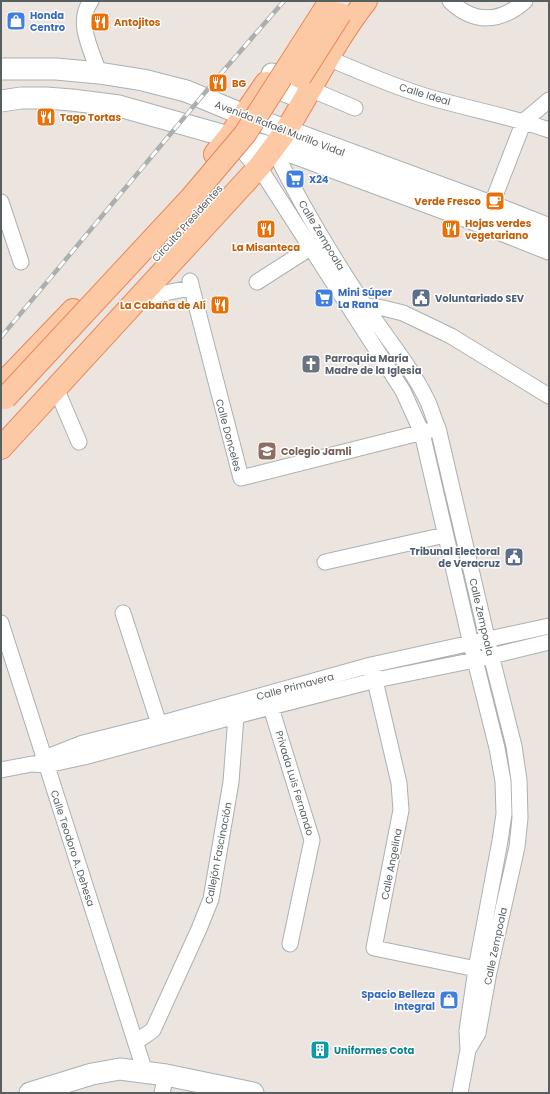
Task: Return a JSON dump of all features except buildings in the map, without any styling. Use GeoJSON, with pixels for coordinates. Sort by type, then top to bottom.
{"type":"FeatureCollection","features":[{"type":"Feature","properties":{"kind":"main road"},"geometry":{"type":"LineString","coordinates":[[1,448],[137,298],[259,167],[286,130],[328,58],[366,1]]}},
{"type":"Feature","properties":{"kind":"main road"},"geometry":{"type":"LineString","coordinates":[[7,398],[229,137],[272,74],[333,5]]}},
{"type":"Feature","properties":{"kind":"main road","name":"Circuito Presidentes"},"geometry":{"type":"LineString","coordinates":[[1,428],[7,398],[190,199],[240,140],[333,5]]}},
{"type":"Feature","properties":{"kind":"main road","name":"Avenida Rafaél Murillo Vidal"},"geometry":{"type":"LineString","coordinates":[[1,69],[56,69],[99,73],[143,80],[186,91],[244,115],[286,130],[368,171],[478,221],[549,249]]}},
{"type":"Feature","properties":{"kind":"main road"},"geometry":{"type":"LineString","coordinates":[[272,74],[278,86],[291,94],[308,93]]}},
{"type":"Feature","properties":{"kind":"main road","name":"Avenida Rafaél Murillo Vidal"},"geometry":{"type":"LineString","coordinates":[[1,100],[22,98],[65,99],[119,106],[318,161],[368,171],[492,206],[549,229]]}},
{"type":"Feature","properties":{"kind":"main road"},"geometry":{"type":"LineString","coordinates":[[160,218],[174,216],[185,223],[189,229],[189,243]]}},
{"type":"Feature","properties":{"kind":"main road"},"geometry":{"type":"LineString","coordinates":[[30,1093],[92,1074],[120,1069],[146,1072],[164,1084],[253,1093]]}},
{"type":"Feature","properties":{"kind":"street"},"geometry":{"type":"LineString","coordinates":[[91,1],[87,6],[84,18],[84,30],[99,73]]}},
{"type":"Feature","properties":{"kind":"street"},"geometry":{"type":"LineString","coordinates":[[450,1],[457,8],[475,18],[495,18],[516,9],[525,1]]}},
{"type":"Feature","properties":{"kind":"street","name":"Calle Ideal"},"geometry":{"type":"LineString","coordinates":[[328,58],[364,74],[420,94],[524,121],[549,130]]}},
{"type":"Feature","properties":{"kind":"street"},"geometry":{"type":"LineString","coordinates":[[308,93],[354,108]]}},
{"type":"Feature","properties":{"kind":"street"},"geometry":{"type":"LineString","coordinates":[[492,206],[524,121],[549,100]]}},
{"type":"Feature","properties":{"kind":"street","name":"Calle Zempoala"},"geometry":{"type":"LineString","coordinates":[[244,115],[273,148],[404,391],[422,433],[474,660],[497,748],[503,781],[504,814],[482,971]]}},
{"type":"Feature","properties":{"kind":"street","name":"Calle Zempoala"},"geometry":{"type":"LineString","coordinates":[[229,137],[246,150],[259,167],[310,248],[418,384],[428,403],[438,428],[491,655],[514,746],[519,780],[520,818],[517,847],[482,971],[467,1031],[468,1050],[460,1093]]}},
{"type":"Feature","properties":{"kind":"street"},"geometry":{"type":"LineString","coordinates":[[1,202],[21,262]]}},
{"type":"Feature","properties":{"kind":"street"},"geometry":{"type":"LineString","coordinates":[[257,282],[310,248]]}},
{"type":"Feature","properties":{"kind":"street","name":"Calle Donceles"},"geometry":{"type":"LineString","coordinates":[[137,298],[190,284],[241,478],[438,428]]}},
{"type":"Feature","properties":{"kind":"street"},"geometry":{"type":"LineString","coordinates":[[359,310],[383,308],[403,313],[451,336],[549,396]]}},
{"type":"Feature","properties":{"kind":"street"},"geometry":{"type":"LineString","coordinates":[[56,388],[80,442]]}},
{"type":"Feature","properties":{"kind":"street"},"geometry":{"type":"LineString","coordinates":[[325,562],[445,535]]}},
{"type":"Feature","properties":{"kind":"street"},"geometry":{"type":"LineString","coordinates":[[123,613],[158,724]]}},
{"type":"Feature","properties":{"kind":"street","name":"Calle Teodoro A. Dehesa"},"geometry":{"type":"LineString","coordinates":[[1,623],[41,762],[146,1072]]}},
{"type":"Feature","properties":{"kind":"street","name":"Calle Primavera"},"geometry":{"type":"LineString","coordinates":[[41,762],[83,743],[158,724],[371,665],[549,626]]}},
{"type":"Feature","properties":{"kind":"street","name":"Calle Primavera"},"geometry":{"type":"LineString","coordinates":[[41,762],[84,757],[376,680],[474,660],[549,642]]}},
{"type":"Feature","properties":{"kind":"street","name":"Calle Angelina"},"geometry":{"type":"LineString","coordinates":[[371,665],[376,680],[399,783],[401,810],[374,948],[482,971]]}},
{"type":"Feature","properties":{"kind":"street","name":"Privada Luis Fernando"},"geometry":{"type":"LineString","coordinates":[[266,694],[272,708],[312,840],[290,944]]}},
{"type":"Feature","properties":{"kind":"street","name":"Callejón Fascinación"},"geometry":{"type":"LineString","coordinates":[[136,1042],[153,1030],[211,899],[231,782],[236,716]]}},
{"type":"Feature","properties":{"kind":"street"},"geometry":{"type":"LineString","coordinates":[[1,770],[41,762]]}},
{"type":"Feature","properties":{"kind":"railway"},"geometry":{"type":"LineString","coordinates":[[1,337],[218,77],[284,1]]}},
{"type":"Feature","properties":{"kind":"place","name":"Honda Centro"},"geometry":{"type":"Point","coordinates":[16,21]}},
{"type":"Feature","properties":{"kind":"place","name":"Antojitos"},"geometry":{"type":"Point","coordinates":[100,22]}},
{"type":"Feature","properties":{"kind":"place","name":"BG"},"geometry":{"type":"Point","coordinates":[218,83]}},
{"type":"Feature","properties":{"kind":"place","name":"Tago Tortas"},"geometry":{"type":"Point","coordinates":[46,117]}},
{"type":"Feature","properties":{"kind":"place","name":"X24"},"geometry":{"type":"Point","coordinates":[295,179]}},
{"type":"Feature","properties":{"kind":"place","name":"Verde Fresco"},"geometry":{"type":"Point","coordinates":[495,201]}},
{"type":"Feature","properties":{"kind":"place","name":"La Misanteca"},"geometry":{"type":"Point","coordinates":[266,229]}},
{"type":"Feature","properties":{"kind":"place","name":"Hojas verdes vegetariano"},"geometry":{"type":"Point","coordinates":[451,229]}},
{"type":"Feature","properties":{"kind":"place","name":"Mini Súper La Rana"},"geometry":{"type":"Point","coordinates":[324,298]}},
{"type":"Feature","properties":{"kind":"place","name":"Voluntariado SEV"},"geometry":{"type":"Point","coordinates":[421,298]}},
{"type":"Feature","properties":{"kind":"place","name":"La Cabaña de Alí"},"geometry":{"type":"Point","coordinates":[220,305]}},
{"type":"Feature","properties":{"kind":"place","name":"Parroquia María Madre de la Iglesia"},"geometry":{"type":"Point","coordinates":[311,364]}},
{"type":"Feature","properties":{"kind":"place","name":"Colegio Jamli"},"geometry":{"type":"Point","coordinates":[267,451]}},
{"type":"Feature","properties":{"kind":"place","name":"Tribunal Electoral de Veracruz"},"geometry":{"type":"Point","coordinates":[514,557]}},
{"type":"Feature","properties":{"kind":"place","name":"Spacio Belleza Integral"},"geometry":{"type":"Point","coordinates":[449,1000]}},
{"type":"Feature","properties":{"kind":"place","name":"Uniformes Cota"},"geometry":{"type":"Point","coordinates":[320,1050]}}]}
